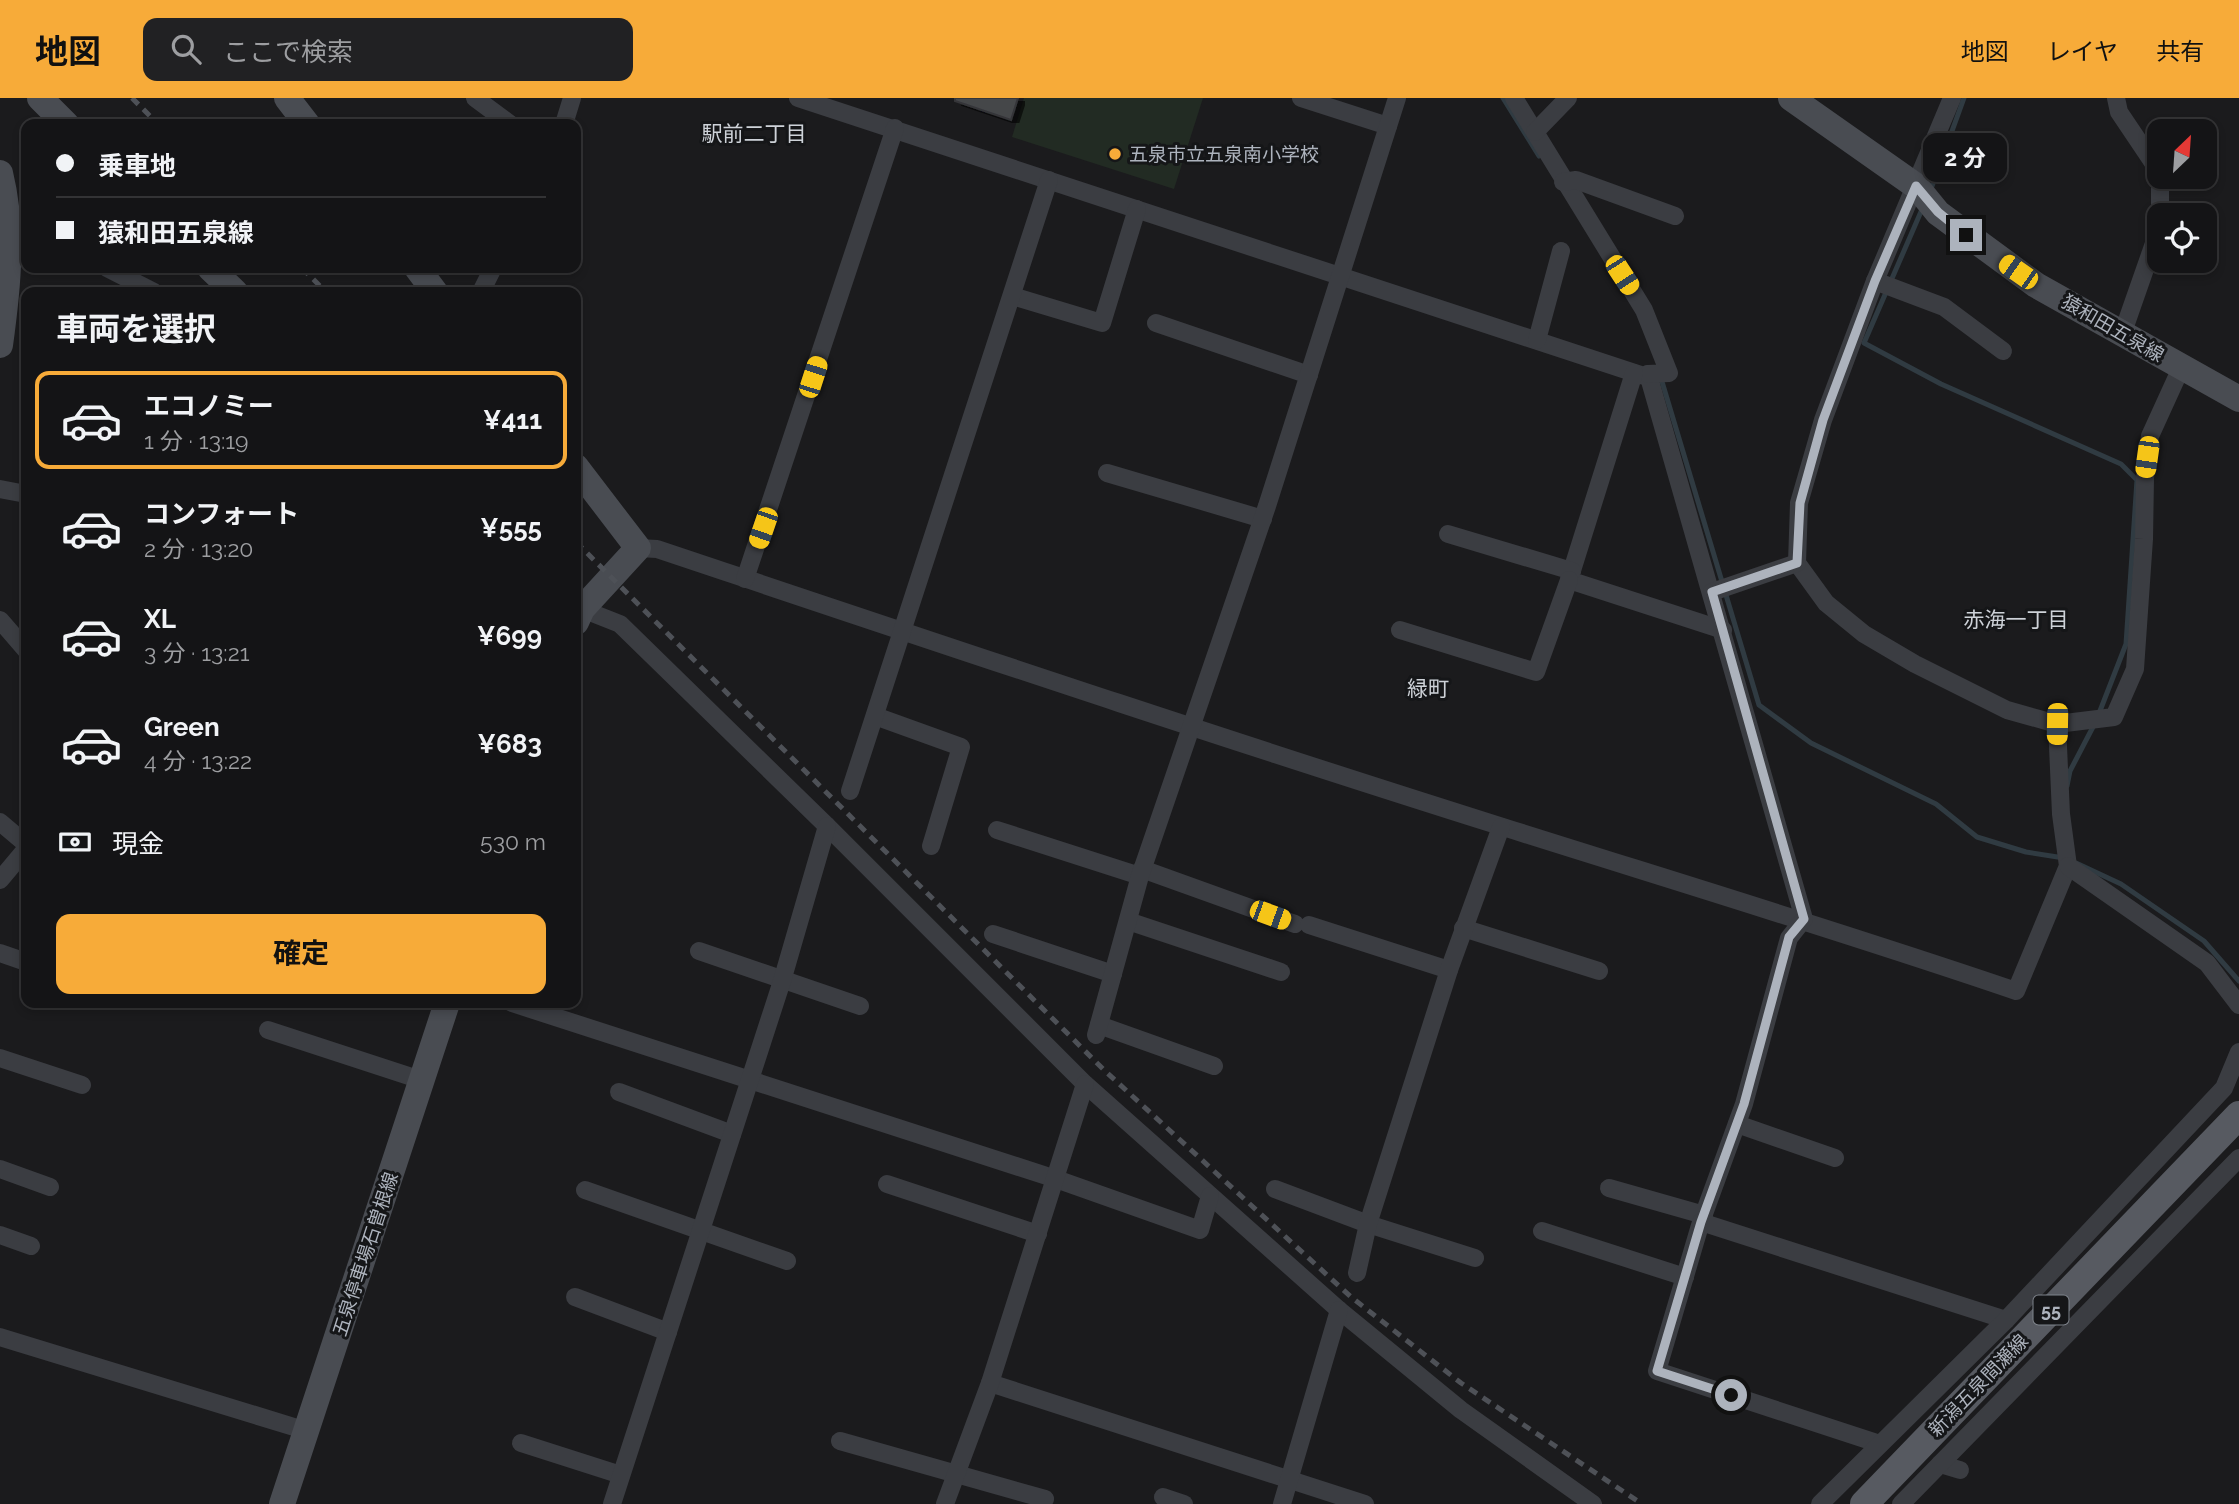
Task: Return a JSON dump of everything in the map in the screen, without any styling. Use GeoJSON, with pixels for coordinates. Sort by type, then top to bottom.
{"type":"FeatureCollection","features":[{"type":"Feature","properties":{"kind":"main road"},"geometry":{"type":"LineString","coordinates":[[40,98],[61,119]]}},
{"type":"Feature","properties":{"kind":"main road"},"geometry":{"type":"LineString","coordinates":[[287,98],[303,119]]}},
{"type":"Feature","properties":{"kind":"main road","name":"猿和田五泉線"},"geometry":{"type":"LineString","coordinates":[[1791,98],[1916,186],[1938,212],[2036,285],[2239,399]]}},
{"type":"Feature","properties":{"kind":"main road"},"geometry":{"type":"LineString","coordinates":[[0,173],[7,201],[10,277],[0,345]]}},
{"type":"Feature","properties":{"kind":"main road"},"geometry":{"type":"LineString","coordinates":[[215,273],[229,287]]}},
{"type":"Feature","properties":{"kind":"main road"},"geometry":{"type":"LineString","coordinates":[[581,474],[638,548],[581,609]]}},
{"type":"Feature","properties":{"kind":"main road","name":"五泉停車場石曽根線"},"geometry":{"type":"LineString","coordinates":[[282,1504],[445,1008]]}},
{"type":"Feature","properties":{"kind":"main road","name":"新潟五泉間瀬線"},"geometry":{"type":"LineString","coordinates":[[1864,1504],[2239,1115]]}},
{"type":"Feature","properties":{"kind":"street"},"geometry":{"type":"LineString","coordinates":[[475,98],[503,119]]}},
{"type":"Feature","properties":{"kind":"street"},"geometry":{"type":"LineString","coordinates":[[566,119],[572,98]]}},
{"type":"Feature","properties":{"kind":"street"},"geometry":{"type":"LineString","coordinates":[[798,98],[1641,374],[1669,373],[1644,310],[1563,182],[1514,98]]}},
{"type":"Feature","properties":{"kind":"street"},"geometry":{"type":"LineString","coordinates":[[1301,98],[1388,126]]}},
{"type":"Feature","properties":{"kind":"street"},"geometry":{"type":"LineString","coordinates":[[1214,1066],[1098,1030],[1141,873],[1263,519],[1397,98]]}},
{"type":"Feature","properties":{"kind":"street"},"geometry":{"type":"LineString","coordinates":[[1535,132],[1568,98]]}},
{"type":"Feature","properties":{"kind":"street"},"geometry":{"type":"LineString","coordinates":[[1952,98],[1875,281],[1823,420],[1800,503],[1797,563],[1826,603],[1864,634],[1915,664],[2007,710],[2057,724],[2114,717],[2135,669],[2144,539],[2145,478],[2150,436],[2181,368]]}},
{"type":"Feature","properties":{"kind":"street"},"geometry":{"type":"LineString","coordinates":[[2116,98],[2119,112],[2147,155]]}},
{"type":"Feature","properties":{"kind":"street"},"geometry":{"type":"LineString","coordinates":[[745,579],[895,128]]}},
{"type":"Feature","properties":{"kind":"street"},"geometry":{"type":"LineString","coordinates":[[850,790],[904,633],[1049,180]]}},
{"type":"Feature","properties":{"kind":"street"},"geometry":{"type":"LineString","coordinates":[[1563,182],[1576,180],[1675,216]]}},
{"type":"Feature","properties":{"kind":"street"},"geometry":{"type":"LineString","coordinates":[[1012,296],[1102,323],[1137,209]]}},
{"type":"Feature","properties":{"kind":"street"},"geometry":{"type":"LineString","coordinates":[[1537,340],[1561,251]]}},
{"type":"Feature","properties":{"kind":"street"},"geometry":{"type":"LineString","coordinates":[[2123,332],[2147,265]]}},
{"type":"Feature","properties":{"kind":"street"},"geometry":{"type":"LineString","coordinates":[[117,273],[144,287]]}},
{"type":"Feature","properties":{"kind":"street"},"geometry":{"type":"LineString","coordinates":[[1875,281],[1944,307],[2003,351]]}},
{"type":"Feature","properties":{"kind":"street"},"geometry":{"type":"LineString","coordinates":[[1156,323],[1308,375]]}},
{"type":"Feature","properties":{"kind":"street"},"geometry":{"type":"LineString","coordinates":[[1400,630],[1536,672],[1641,374]]}},
{"type":"Feature","properties":{"kind":"street"},"geometry":{"type":"LineString","coordinates":[[1641,374],[1712,592],[1804,919]]}},
{"type":"Feature","properties":{"kind":"street"},"geometry":{"type":"LineString","coordinates":[[1107,473],[1263,519]]}},
{"type":"Feature","properties":{"kind":"street"},"geometry":{"type":"LineString","coordinates":[[0,489],[21,493]]}},
{"type":"Feature","properties":{"kind":"street"},"geometry":{"type":"LineString","coordinates":[[1448,534],[1723,631]]}},
{"type":"Feature","properties":{"kind":"street"},"geometry":{"type":"LineString","coordinates":[[638,548],[657,549],[904,633],[1501,827],[1804,919],[2016,991],[2068,866],[2060,801],[2057,724]]}},
{"type":"Feature","properties":{"kind":"street"},"geometry":{"type":"LineString","coordinates":[[1712,592],[1797,563]]}},
{"type":"Feature","properties":{"kind":"street"},"geometry":{"type":"LineString","coordinates":[[581,613],[620,624],[827,826],[1084,1084],[1339,1310],[1461,1410],[1593,1504]]}},
{"type":"Feature","properties":{"kind":"street"},"geometry":{"type":"LineString","coordinates":[[0,620],[21,644]]}},
{"type":"Feature","properties":{"kind":"street"},"geometry":{"type":"LineString","coordinates":[[875,716],[961,747],[931,846]]}},
{"type":"Feature","properties":{"kind":"street"},"geometry":{"type":"LineString","coordinates":[[0,822],[21,842]]}},
{"type":"Feature","properties":{"kind":"street"},"geometry":{"type":"LineString","coordinates":[[612,1504],[782,981],[827,826]]}},
{"type":"Feature","properties":{"kind":"street"},"geometry":{"type":"LineString","coordinates":[[1357,1273],[1368,1224],[1449,970],[1501,827]]}},
{"type":"Feature","properties":{"kind":"street"},"geometry":{"type":"LineString","coordinates":[[997,830],[1449,970]]}},
{"type":"Feature","properties":{"kind":"street"},"geometry":{"type":"LineString","coordinates":[[0,880],[21,853]]}},
{"type":"Feature","properties":{"kind":"street"},"geometry":{"type":"LineString","coordinates":[[2068,866],[2207,963],[2239,1005]]}},
{"type":"Feature","properties":{"kind":"street"},"geometry":{"type":"LineString","coordinates":[[1804,919],[1789,937],[1737,1124],[1702,1219],[1657,1371],[1880,1444]]}},
{"type":"Feature","properties":{"kind":"street"},"geometry":{"type":"LineString","coordinates":[[1128,921],[1281,972]]}},
{"type":"Feature","properties":{"kind":"street"},"geometry":{"type":"LineString","coordinates":[[1463,928],[1600,971]]}},
{"type":"Feature","properties":{"kind":"street"},"geometry":{"type":"LineString","coordinates":[[993,933],[1113,974]]}},
{"type":"Feature","properties":{"kind":"street"},"geometry":{"type":"LineString","coordinates":[[699,951],[860,1006]]}},
{"type":"Feature","properties":{"kind":"street"},"geometry":{"type":"LineString","coordinates":[[0,953],[21,960]]}},
{"type":"Feature","properties":{"kind":"street"},"geometry":{"type":"LineString","coordinates":[[527,1008],[1056,1179],[1200,1230],[1210,1196]]}},
{"type":"Feature","properties":{"kind":"street"},"geometry":{"type":"LineString","coordinates":[[268,1030],[421,1080]]}},
{"type":"Feature","properties":{"kind":"street"},"geometry":{"type":"LineString","coordinates":[[1820,1504],[2006,1320],[2224,1088],[2239,1052]]}},
{"type":"Feature","properties":{"kind":"street"},"geometry":{"type":"LineString","coordinates":[[0,1058],[82,1086]]}},
{"type":"Feature","properties":{"kind":"street"},"geometry":{"type":"LineString","coordinates":[[945,1504],[990,1383],[1084,1084]]}},
{"type":"Feature","properties":{"kind":"street"},"geometry":{"type":"LineString","coordinates":[[619,1092],[732,1134]]}},
{"type":"Feature","properties":{"kind":"street"},"geometry":{"type":"LineString","coordinates":[[1737,1124],[1835,1158]]}},
{"type":"Feature","properties":{"kind":"street"},"geometry":{"type":"LineString","coordinates":[[1900,1504],[2239,1158]]}},
{"type":"Feature","properties":{"kind":"street"},"geometry":{"type":"LineString","coordinates":[[0,1169],[50,1187]]}},
{"type":"Feature","properties":{"kind":"street"},"geometry":{"type":"LineString","coordinates":[[887,1184],[1038,1234]]}},
{"type":"Feature","properties":{"kind":"street"},"geometry":{"type":"LineString","coordinates":[[1609,1188],[2006,1320]]}},
{"type":"Feature","properties":{"kind":"street"},"geometry":{"type":"LineString","coordinates":[[1275,1189],[1368,1224],[1475,1258]]}},
{"type":"Feature","properties":{"kind":"street"},"geometry":{"type":"LineString","coordinates":[[585,1190],[787,1261]]}},
{"type":"Feature","properties":{"kind":"street"},"geometry":{"type":"LineString","coordinates":[[1542,1231],[1685,1277]]}},
{"type":"Feature","properties":{"kind":"street"},"geometry":{"type":"LineString","coordinates":[[0,1235],[31,1246]]}},
{"type":"Feature","properties":{"kind":"street"},"geometry":{"type":"LineString","coordinates":[[575,1297],[668,1332]]}},
{"type":"Feature","properties":{"kind":"street"},"geometry":{"type":"LineString","coordinates":[[1282,1504],[1339,1310]]}},
{"type":"Feature","properties":{"kind":"street"},"geometry":{"type":"LineString","coordinates":[[0,1337],[307,1431]]}},
{"type":"Feature","properties":{"kind":"street"},"geometry":{"type":"LineString","coordinates":[[990,1383],[1365,1504]]}},
{"type":"Feature","properties":{"kind":"street"},"geometry":{"type":"LineString","coordinates":[[840,1441],[1045,1499]]}},
{"type":"Feature","properties":{"kind":"street"},"geometry":{"type":"LineString","coordinates":[[521,1443],[621,1475]]}},
{"type":"Feature","properties":{"kind":"street"},"geometry":{"type":"LineString","coordinates":[[1940,1464],[1959,1470]]}},
{"type":"Feature","properties":{"kind":"street"},"geometry":{"type":"LineString","coordinates":[[1163,1497],[1185,1504]]}},
{"type":"Feature","properties":{"kind":"shaded area"},"geometry":{"type":"Polygon","coordinates":[[[1024,98],[1203,98],[1174,189],[1012,137],[1024,98]]]}},
{"type":"Feature","properties":{"kind":"building"},"geometry":{"type":"Polygon","coordinates":[[[955,98],[1018,98],[1011,120],[955,101],[955,98]]]}},
{"type":"Feature","properties":{"kind":"waterway"},"geometry":{"type":"LineString","coordinates":[[1503,98],[1539,156]]}},
{"type":"Feature","properties":{"kind":"waterway"},"geometry":{"type":"LineString","coordinates":[[1931,189],[1964,98]]}},
{"type":"Feature","properties":{"kind":"waterway"},"geometry":{"type":"LineString","coordinates":[[1923,207],[1864,343],[1941,384],[2121,464],[2137,480],[2126,644],[2098,716]]}},
{"type":"Feature","properties":{"kind":"waterway"},"geometry":{"type":"LineString","coordinates":[[1660,375],[1759,705],[1811,743],[1936,804],[1977,837],[2026,852],[2064,858]]}},
{"type":"Feature","properties":{"kind":"waterway"},"geometry":{"type":"LineString","coordinates":[[2067,786],[2070,771],[2094,725]]}},
{"type":"Feature","properties":{"kind":"waterway"},"geometry":{"type":"LineString","coordinates":[[2076,863],[2121,884],[2204,941],[2239,981]]}},
{"type":"Feature","properties":{"kind":"railway"},"geometry":{"type":"LineString","coordinates":[[132,98],[153,119]]}},
{"type":"Feature","properties":{"kind":"railway"},"geometry":{"type":"LineString","coordinates":[[307,273],[321,287]]}},
{"type":"Feature","properties":{"kind":"railway"},"geometry":{"type":"LineString","coordinates":[[581,547],[1104,1070],[1351,1297],[1461,1383],[1642,1504]]}},
{"type":"Feature","properties":{"kind":"place","name":"五泉市立五泉南小学校"},"geometry":{"type":"Point","coordinates":[1115,154]}},
{"type":"Feature","properties":{"kind":"district","name":"駅前二丁目"},"geometry":{"type":"Point","coordinates":[754,133]}},
{"type":"Feature","properties":{"kind":"district","name":"赤海一丁目"},"geometry":{"type":"Point","coordinates":[2016,619]}},
{"type":"Feature","properties":{"kind":"district","name":"緑町"},"geometry":{"type":"Point","coordinates":[1428,688]}},
{"type":"Feature","properties":{"kind":"route"},"geometry":{"type":"LineString","coordinates":[[1731,1395],[1657,1371],[1701,1222],[1744,1104],[1789,937],[1804,919],[1712,592],[1797,563],[1800,503],[1823,420],[1875,281],[1916,186],[1938,212],[1966,235]]}}]}
